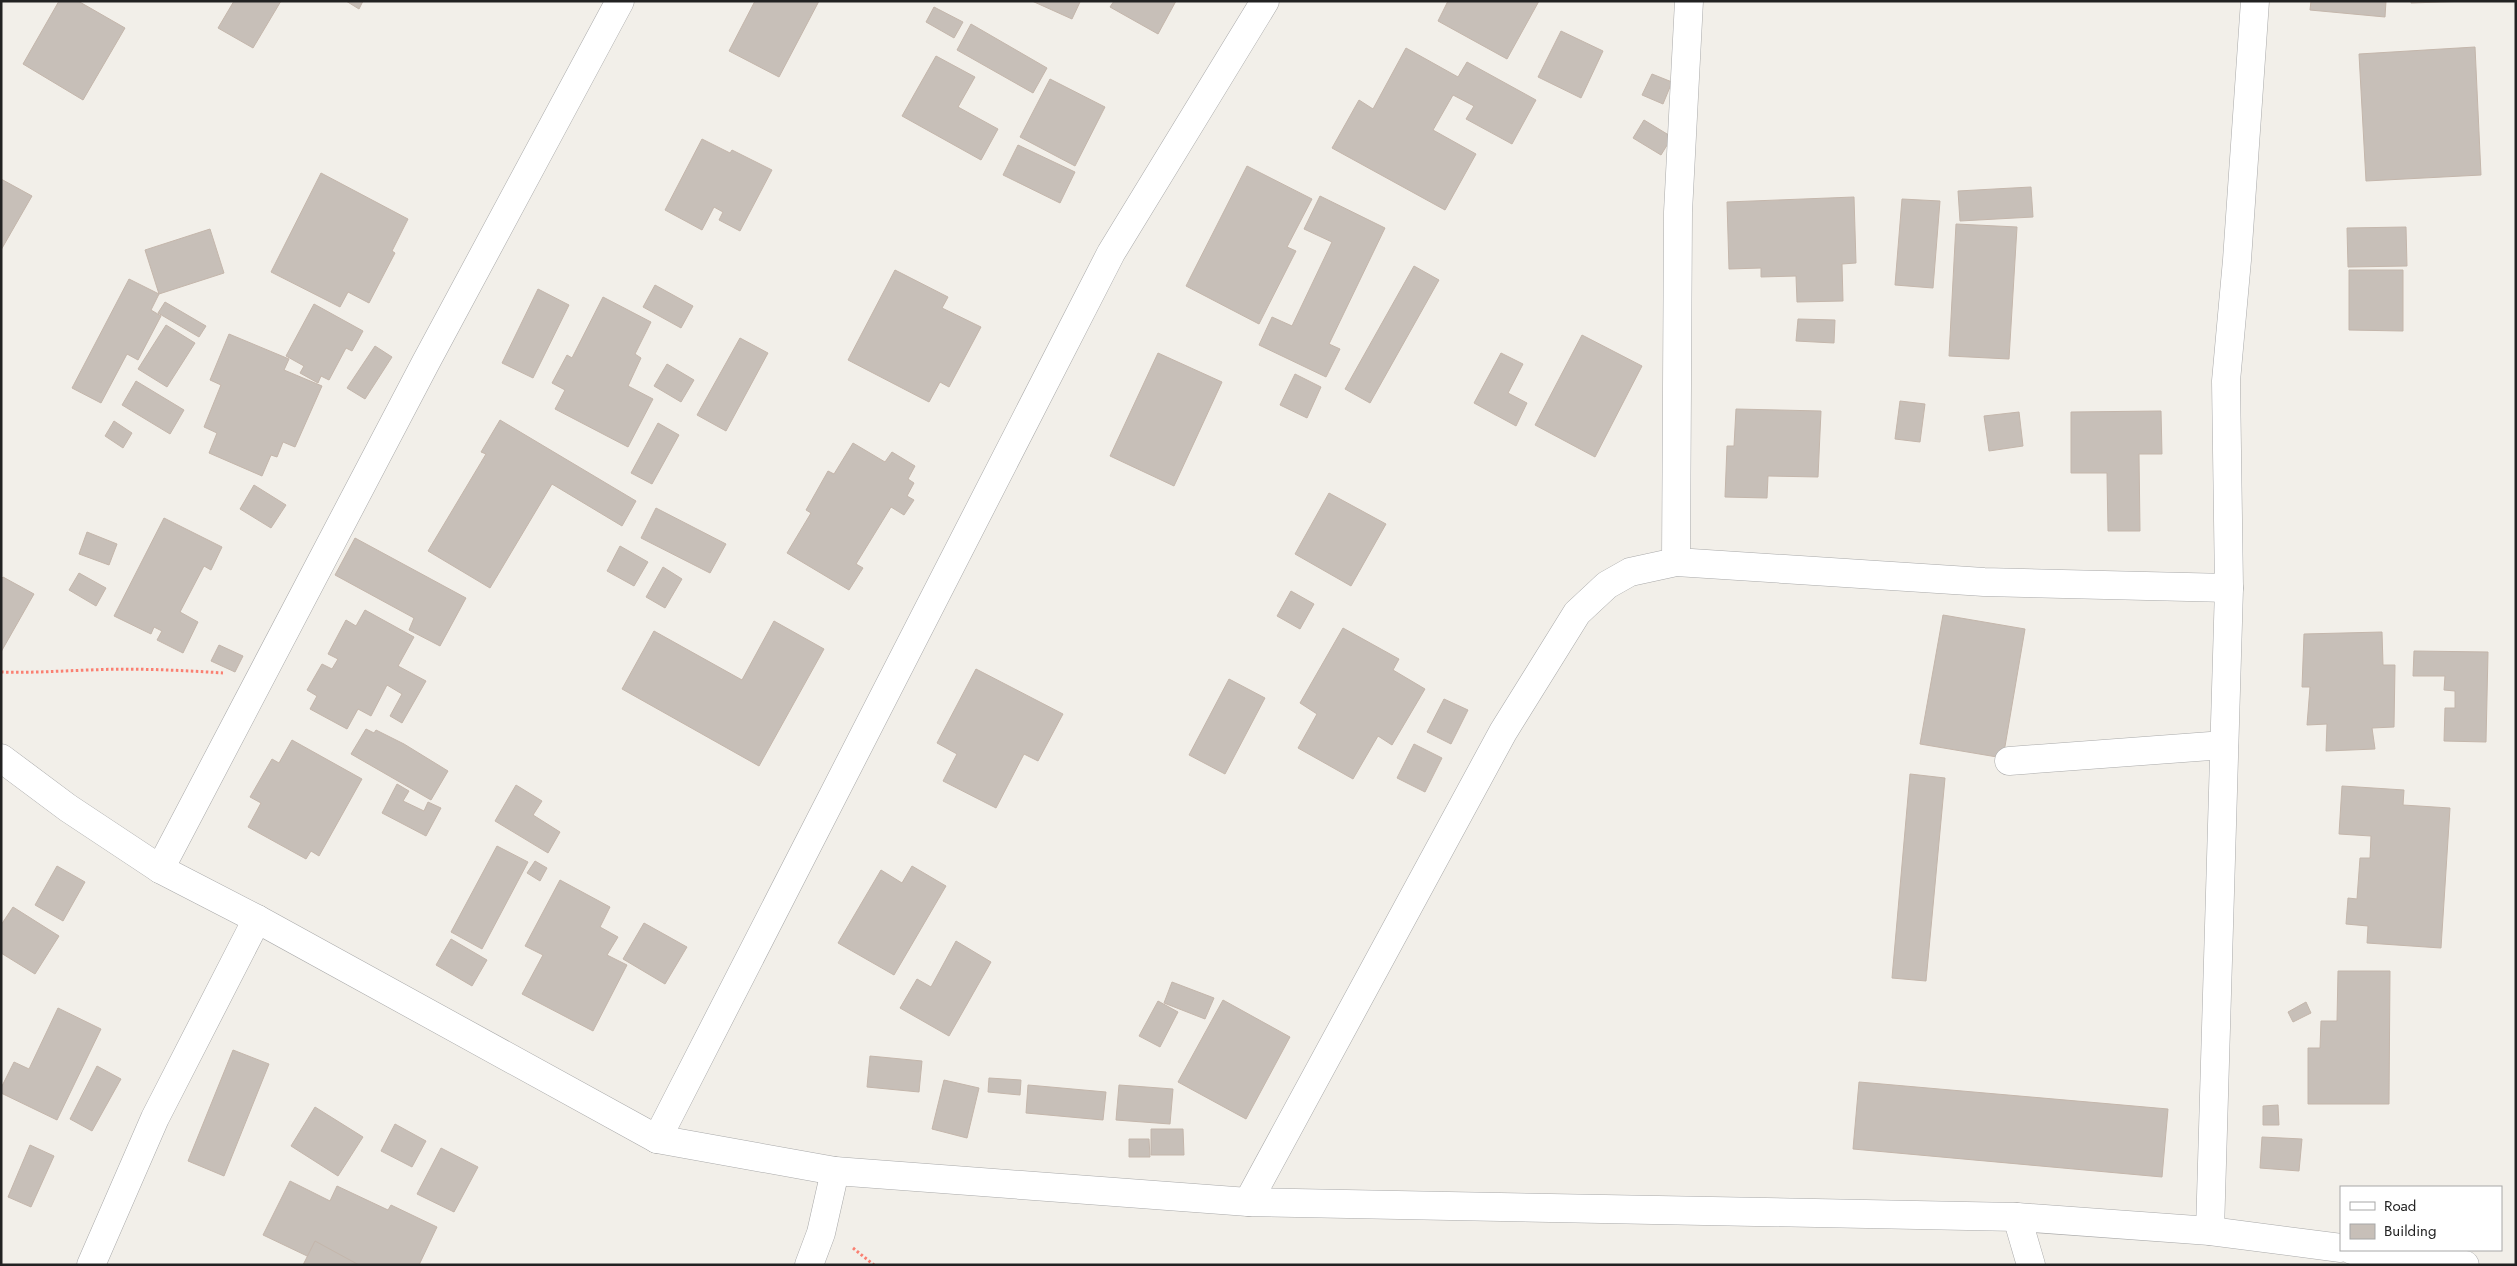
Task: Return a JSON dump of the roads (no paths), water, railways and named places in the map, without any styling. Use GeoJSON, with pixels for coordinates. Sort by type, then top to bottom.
{"type":"FeatureCollection","features":[{"type":"Feature","properties":{"kind":"street"},"geometry":{"type":"LineString","coordinates":[[160,869],[620,1]]}},
{"type":"Feature","properties":{"kind":"street"},"geometry":{"type":"LineString","coordinates":[[657,1139],[1111,253],[1265,1]]}},
{"type":"Feature","properties":{"kind":"street"},"geometry":{"type":"LineString","coordinates":[[1676,562],[1678,212],[1689,1]]}},
{"type":"Feature","properties":{"kind":"street"},"geometry":{"type":"LineString","coordinates":[[2210,1231],[2229,588],[2226,381],[2237,260],[2255,1]]}},
{"type":"Feature","properties":{"kind":"street"},"geometry":{"type":"LineString","coordinates":[[1248,1202],[1503,732],[1577,613],[1607,585],[1630,572],[1676,562],[1984,582],[2229,588]]}},
{"type":"Feature","properties":{"kind":"street"},"geometry":{"type":"LineString","coordinates":[[2009,761],[2224,745]]}},
{"type":"Feature","properties":{"kind":"street"},"geometry":{"type":"LineString","coordinates":[[1,758],[68,808],[160,869],[257,919],[657,1139],[834,1171],[1248,1202],[2017,1217],[2210,1231],[2340,1248]]}},
{"type":"Feature","properties":{"kind":"street"},"geometry":{"type":"LineString","coordinates":[[91,1265],[155,1118],[257,919]]}},
{"type":"Feature","properties":{"kind":"street"},"geometry":{"type":"LineString","coordinates":[[809,1265],[820,1232],[834,1171]]}},
{"type":"Feature","properties":{"kind":"street"},"geometry":{"type":"LineString","coordinates":[[2017,1217],[2031,1265]]}},
{"type":"Feature","properties":{"kind":"street"},"geometry":{"type":"LineString","coordinates":[[2360,1251],[2465,1265]]}}]}
